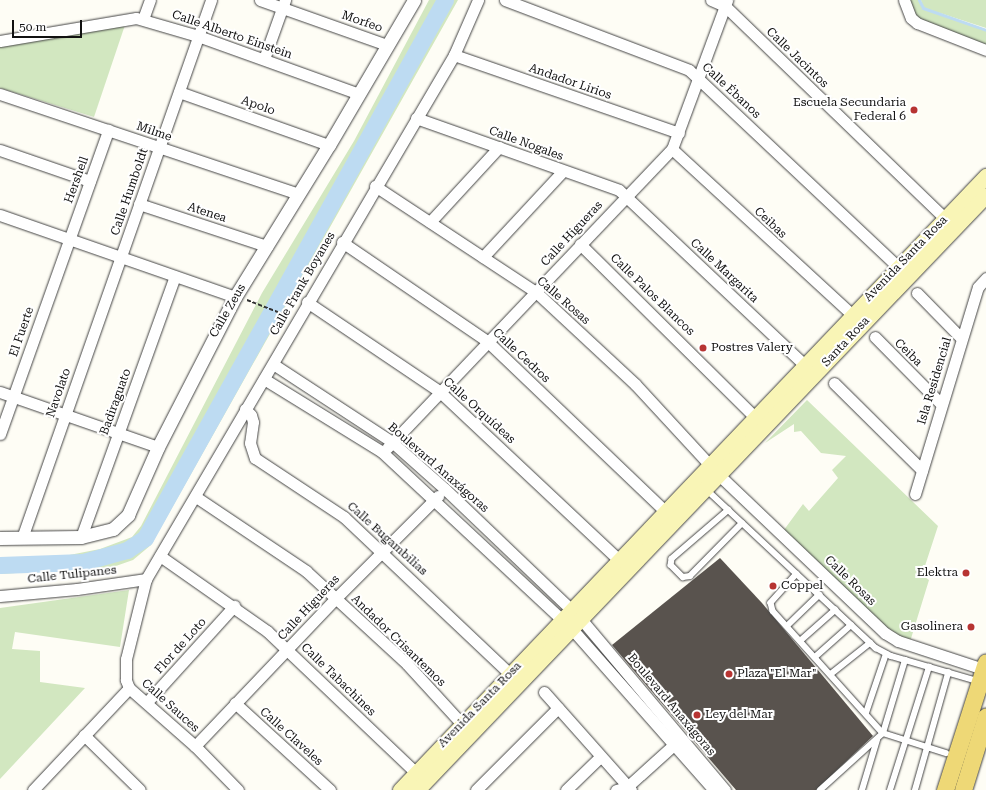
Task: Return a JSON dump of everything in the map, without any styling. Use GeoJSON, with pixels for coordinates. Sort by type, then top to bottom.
{"type":"FeatureCollection","features":[{"type":"Feature","properties":{"kind":"main road","name":"Avenida Santa Rosa"},"geometry":{"type":"LineString","coordinates":[[417,790],[571,619],[701,484],[710,464],[806,364],[857,319],[898,267],[950,223],[986,176]]}},
{"type":"Feature","properties":{"kind":"main road","name":"Santa Rosa"},"geometry":{"type":"LineString","coordinates":[[701,484],[720,476],[857,319],[950,223],[986,195]]}},
{"type":"Feature","properties":{"kind":"main road","name":"Avenida Santa Rosa"},"geometry":{"type":"LineString","coordinates":[[624,564],[665,511],[701,484]]}},
{"type":"Feature","properties":{"kind":"main road","name":"Avenida Santa Rosa"},"geometry":{"type":"LineString","coordinates":[[400,790],[510,674],[571,619]]}},
{"type":"Feature","properties":{"kind":"main road"},"geometry":{"type":"LineString","coordinates":[[945,790],[984,670]]}},
{"type":"Feature","properties":{"kind":"main road"},"geometry":{"type":"LineString","coordinates":[[964,790],[986,716]]}},
{"type":"Feature","properties":{"kind":"street"},"geometry":{"type":"LineString","coordinates":[[143,19],[150,0]]}},
{"type":"Feature","properties":{"kind":"street","name":"Calle Humboldt"},"geometry":{"type":"LineString","coordinates":[[121,257],[211,0]]}},
{"type":"Feature","properties":{"kind":"street","name":"Morfeo"},"geometry":{"type":"LineString","coordinates":[[260,0],[284,4],[387,45]]}},
{"type":"Feature","properties":{"kind":"street","name":"Calle Zeus"},"geometry":{"type":"LineString","coordinates":[[0,538],[81,537],[104,532],[121,523],[128,515],[158,447],[235,297],[329,145],[414,0]]}},
{"type":"Feature","properties":{"kind":"street","name":"Calle Frank Boyanes"},"geometry":{"type":"LineString","coordinates":[[146,579],[196,497],[245,409],[273,364],[342,242],[454,55],[478,0]]}},
{"type":"Feature","properties":{"kind":"street","name":"Calle Ébanos"},"geometry":{"type":"LineString","coordinates":[[504,0],[672,62],[700,79],[898,267]]}},
{"type":"Feature","properties":{"kind":"street"},"geometry":{"type":"LineString","coordinates":[[904,0],[911,18],[917,23],[986,50]]}},
{"type":"Feature","properties":{"kind":"street","name":"Calle Higueras"},"geometry":{"type":"LineString","coordinates":[[382,452],[672,149],[700,79],[720,2]]}},
{"type":"Feature","properties":{"kind":"street","name":"Calle Jacintos"},"geometry":{"type":"LineString","coordinates":[[720,2],[950,223]]}},
{"type":"Feature","properties":{"kind":"street"},"geometry":{"type":"LineString","coordinates":[[264,59],[284,4]]}},
{"type":"Feature","properties":{"kind":"street","name":"Calle Alberto Einstein"},"geometry":{"type":"LineString","coordinates":[[0,41],[121,19],[143,19],[198,36],[359,94]]}},
{"type":"Feature","properties":{"kind":"street","name":"Andador Lirios"},"geometry":{"type":"LineString","coordinates":[[454,55],[679,133]]}},
{"type":"Feature","properties":{"kind":"street","name":"Apolo"},"geometry":{"type":"LineString","coordinates":[[179,92],[329,145]]}},
{"type":"Feature","properties":{"kind":"street","name":"Milme"},"geometry":{"type":"LineString","coordinates":[[0,94],[299,194]]}},
{"type":"Feature","properties":{"kind":"street","name":"Calle Nogales"},"geometry":{"type":"LineString","coordinates":[[416,118],[619,190],[627,196]]}},
{"type":"Feature","properties":{"kind":"street","name":"Hershell"},"geometry":{"type":"LineString","coordinates":[[69,239],[108,130]]}},
{"type":"Feature","properties":{"kind":"street"},"geometry":{"type":"LineString","coordinates":[[430,222],[499,147]]}},
{"type":"Feature","properties":{"kind":"street","name":"Ceibas"},"geometry":{"type":"LineString","coordinates":[[672,149],[857,319]]}},
{"type":"Feature","properties":{"kind":"street"},"geometry":{"type":"LineString","coordinates":[[0,150],[90,181]]}},
{"type":"Feature","properties":{"kind":"street"},"geometry":{"type":"LineString","coordinates":[[483,257],[563,171]]}},
{"type":"Feature","properties":{"kind":"street","name":"Calle Rosas"},"geometry":{"type":"LineString","coordinates":[[376,186],[536,292],[635,384],[710,464]]}},
{"type":"Feature","properties":{"kind":"street","name":"Calle Margarita"},"geometry":{"type":"LineString","coordinates":[[627,196],[806,364]]}},
{"type":"Feature","properties":{"kind":"street","name":"Atenea"},"geometry":{"type":"LineString","coordinates":[[139,204],[267,246]]}},
{"type":"Feature","properties":{"kind":"street"},"geometry":{"type":"LineString","coordinates":[[0,215],[235,297]]}},
{"type":"Feature","properties":{"kind":"street","name":"El Fuerte"},"geometry":{"type":"LineString","coordinates":[[0,434],[69,239]]}},
{"type":"Feature","properties":{"kind":"street","name":"Calle Cedros"},"geometry":{"type":"LineString","coordinates":[[342,242],[487,341],[665,511]]}},
{"type":"Feature","properties":{"kind":"street","name":"Calle Palos Blancos"},"geometry":{"type":"LineString","coordinates":[[580,244],[755,417]]}},
{"type":"Feature","properties":{"kind":"street","name":"Navolato"},"geometry":{"type":"LineString","coordinates":[[22,538],[121,257]]}},
{"type":"Feature","properties":{"kind":"street","name":"Badiraguato"},"geometry":{"type":"LineString","coordinates":[[81,537],[175,276]]}},
{"type":"Feature","properties":{"kind":"street","name":"Isla Residencial"},"geometry":{"type":"LineString","coordinates":[[915,494],[961,338],[978,287],[986,278]]}},
{"type":"Feature","properties":{"kind":"street"},"geometry":{"type":"LineString","coordinates":[[918,293],[961,338]]}},
{"type":"Feature","properties":{"kind":"street","name":"Calle Orquídeas"},"geometry":{"type":"LineString","coordinates":[[307,302],[439,391],[624,564]]}},
{"type":"Feature","properties":{"kind":"street","name":"Ceiba"},"geometry":{"type":"LineString","coordinates":[[875,337],[941,404]]}},
{"type":"Feature","properties":{"kind":"street","name":"Boulevard Anaxágoras"},"geometry":{"type":"LineString","coordinates":[[273,364],[392,442],[445,489],[571,619],[677,741],[725,790]]}},
{"type":"Feature","properties":{"kind":"street","name":"Boulevard Anaxágoras"},"geometry":{"type":"LineString","coordinates":[[264,379],[382,452],[434,500],[571,619]]}},
{"type":"Feature","properties":{"kind":"street"},"geometry":{"type":"LineString","coordinates":[[834,383],[922,470]]}},
{"type":"Feature","properties":{"kind":"street"},"geometry":{"type":"LineString","coordinates":[[0,392],[158,447]]}},
{"type":"Feature","properties":{"kind":"street","name":"Calle Bugambilias"},"geometry":{"type":"LineString","coordinates":[[245,409],[251,415],[253,422],[250,443],[255,458],[344,517],[382,551],[510,674]]}},
{"type":"Feature","properties":{"kind":"street"},"geometry":{"type":"LineString","coordinates":[[710,464],[720,476]]}},
{"type":"Feature","properties":{"kind":"street","name":"Calle Rosas"},"geometry":{"type":"LineString","coordinates":[[720,476],[890,637],[984,670]]}},
{"type":"Feature","properties":{"kind":"street","name":"Calle Higueras"},"geometry":{"type":"LineString","coordinates":[[195,746],[335,599],[445,489]]}},
{"type":"Feature","properties":{"kind":"street","name":"Andador Crisantemos"},"geometry":{"type":"LineString","coordinates":[[196,497],[297,563],[407,664],[462,724]]}},
{"type":"Feature","properties":{"kind":"street","name":"Calle Tabachines"},"geometry":{"type":"LineString","coordinates":[[160,556],[234,606],[288,650],[416,773]]}},
{"type":"Feature","properties":{"kind":"street","name":"Calle Tulipanes"},"geometry":{"type":"LineString","coordinates":[[0,596],[76,589],[146,579]]}},
{"type":"Feature","properties":{"kind":"street","name":"Calle Sauces"},"geometry":{"type":"LineString","coordinates":[[146,579],[126,659],[125,672],[129,688],[147,702],[195,746],[238,790]]}},
{"type":"Feature","properties":{"kind":"street","name":"Flor de Loto"},"geometry":{"type":"LineString","coordinates":[[147,702],[234,606]]}},
{"type":"Feature","properties":{"kind":"street"},"geometry":{"type":"LineString","coordinates":[[38,788],[84,735],[129,688]]}},
{"type":"Feature","properties":{"kind":"street"},"geometry":{"type":"LineString","coordinates":[[544,692],[600,757],[625,789],[677,741]]}},
{"type":"Feature","properties":{"kind":"street","name":"Calle Claveles"},"geometry":{"type":"LineString","coordinates":[[235,703],[330,790]]}},
{"type":"Feature","properties":{"kind":"street"},"geometry":{"type":"LineString","coordinates":[[476,790],[558,708]]}},
{"type":"Feature","properties":{"kind":"street"},"geometry":{"type":"LineString","coordinates":[[84,735],[140,790]]}},
{"type":"Feature","properties":{"kind":"street","name":"Boulevard Anaxágoras"},"geometry":{"type":"LineString","coordinates":[[677,741],[714,790]]}},
{"type":"Feature","properties":{"kind":"street"},"geometry":{"type":"LineString","coordinates":[[566,790],[600,757]]}},
{"type":"Feature","properties":{"kind":"lane"},"geometry":{"type":"LineString","coordinates":[[701,484],[870,643],[886,654],[948,673],[984,670]]}},
{"type":"Feature","properties":{"kind":"lane"},"geometry":{"type":"LineString","coordinates":[[729,510],[672,558],[671,565],[683,577],[690,576],[742,523]]}},
{"type":"Feature","properties":{"kind":"lane"},"geometry":{"type":"LineString","coordinates":[[797,574],[770,603],[773,611],[883,733],[946,753]]}},
{"type":"Feature","properties":{"kind":"lane"},"geometry":{"type":"LineString","coordinates":[[787,626],[818,594]]}},
{"type":"Feature","properties":{"kind":"lane"},"geometry":{"type":"LineString","coordinates":[[800,641],[835,610]]}},
{"type":"Feature","properties":{"kind":"lane"},"geometry":{"type":"LineString","coordinates":[[815,657],[851,624]]}},
{"type":"Feature","properties":{"kind":"lane"},"geometry":{"type":"LineString","coordinates":[[831,674],[870,643]]}},
{"type":"Feature","properties":{"kind":"lane"},"geometry":{"type":"LineString","coordinates":[[866,713],[886,654]]}},
{"type":"Feature","properties":{"kind":"lane"},"geometry":{"type":"LineString","coordinates":[[820,790],[878,740],[883,733],[905,660]]}},
{"type":"Feature","properties":{"kind":"lane"},"geometry":{"type":"LineString","coordinates":[[890,790],[929,667]]}},
{"type":"Feature","properties":{"kind":"lane"},"geometry":{"type":"LineString","coordinates":[[915,790],[948,673]]}},
{"type":"Feature","properties":{"kind":"lane"},"geometry":{"type":"LineString","coordinates":[[862,790],[878,740]]}},
{"type":"Feature","properties":{"kind":"path"},"geometry":{"type":"LineString","coordinates":[[255,302],[286,314]]}},
{"type":"Feature","properties":{"kind":"green space"},"geometry":{"type":"Polygon","coordinates":[[[429,0],[458,0],[151,545],[133,560],[113,567],[0,574],[0,557],[54,558],[100,549],[132,537],[141,526],[262,293],[354,141],[429,0]]]}},
{"type":"Feature","properties":{"kind":"green space"},"geometry":{"type":"Polygon","coordinates":[[[904,0],[919,0],[922,6],[921,0],[986,0],[986,28],[937,12],[986,31],[986,48],[917,23],[904,0]]]}},
{"type":"Feature","properties":{"kind":"green space"},"geometry":{"type":"Polygon","coordinates":[[[126,22],[94,117],[0,88],[0,47],[126,22]]]}},
{"type":"Feature","properties":{"kind":"green space"},"geometry":{"type":"Polygon","coordinates":[[[807,400],[938,526],[922,575],[929,580],[909,645],[898,641],[781,534],[803,504],[809,511],[838,478],[832,470],[846,456],[821,453],[801,431],[794,432],[794,424],[765,443],[807,400]]]}},
{"type":"Feature","properties":{"kind":"green space"},"geometry":{"type":"Polygon","coordinates":[[[129,590],[120,647],[15,632],[12,649],[40,651],[40,682],[85,688],[0,779],[0,608],[129,590]]]}},
{"type":"Feature","properties":{"kind":"building","name":"Plaza \"El Mar\""},"geometry":{"type":"Polygon","coordinates":[[[720,558],[762,603],[873,736],[816,790],[736,790],[612,645],[720,558]]]}},
{"type":"Feature","properties":{"kind":"waterway"},"geometry":{"type":"LineString","coordinates":[[0,565],[83,562],[127,550],[145,538],[445,0]]}},
{"type":"Feature","properties":{"kind":"waterway"},"geometry":{"type":"LineString","coordinates":[[919,0],[923,8],[986,30]]}},
{"type":"Feature","properties":{"kind":"place","name":"Escuela Secundaria Federal 6"},"geometry":{"type":"Point","coordinates":[914,110]}},
{"type":"Feature","properties":{"kind":"place","name":"Postres Valery"},"geometry":{"type":"Point","coordinates":[703,348]}},
{"type":"Feature","properties":{"kind":"place","name":"Elektra"},"geometry":{"type":"Point","coordinates":[966,573]}},
{"type":"Feature","properties":{"kind":"place","name":"Coppel"},"geometry":{"type":"Point","coordinates":[773,586]}},
{"type":"Feature","properties":{"kind":"place","name":"Gasolinera"},"geometry":{"type":"Point","coordinates":[971,627]}},
{"type":"Feature","properties":{"kind":"place","name":"Plaza \"El Mar\""},"geometry":{"type":"Point","coordinates":[729,674]}},
{"type":"Feature","properties":{"kind":"place","name":"Ley del Mar"},"geometry":{"type":"Point","coordinates":[697,715]}}]}
